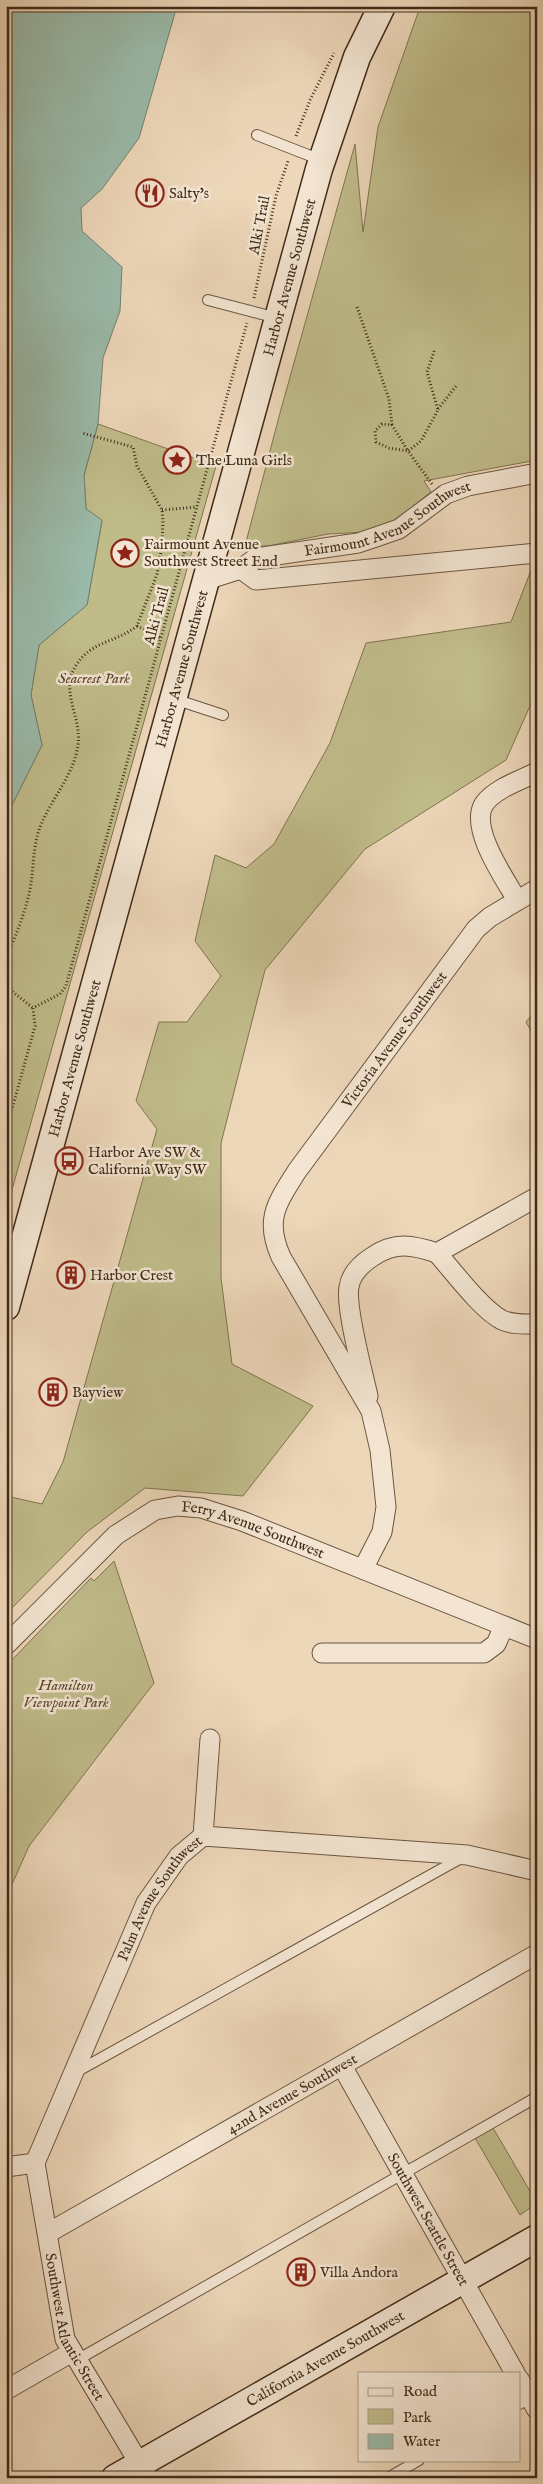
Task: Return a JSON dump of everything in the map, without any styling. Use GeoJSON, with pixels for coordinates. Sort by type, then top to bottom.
{"type":"FeatureCollection","features":[{"type":"Feature","properties":{"kind":"main road","name":"Harbor Avenue Southwest"},"geometry":{"type":"LineString","coordinates":[[6,1307],[322,160],[357,57],[382,6]]}},
{"type":"Feature","properties":{"kind":"main road","name":"California Avenue Southwest"},"geometry":{"type":"LineString","coordinates":[[115,2478],[144,2471],[463,2280],[537,2238]]}},
{"type":"Feature","properties":{"kind":"street","name":"Fairmount Avenue Southwest"},"geometry":{"type":"LineString","coordinates":[[206,580],[241,569],[256,558],[358,543],[399,529],[442,497],[468,486],[537,473]]}},
{"type":"Feature","properties":{"kind":"street","name":"Fairmount Avenue Southwest"},"geometry":{"type":"LineString","coordinates":[[241,569],[256,580],[537,553]]}},
{"type":"Feature","properties":{"kind":"street"},"geometry":{"type":"LineString","coordinates":[[517,900],[490,853],[480,818],[484,804],[493,796],[537,772]]}},
{"type":"Feature","properties":{"kind":"street","name":"Victoria Avenue Southwest"},"geometry":{"type":"LineString","coordinates":[[371,1411],[281,1257],[274,1241],[272,1226],[274,1212],[297,1171],[476,929],[517,900],[537,889]]}},
{"type":"Feature","properties":{"kind":"street"},"geometry":{"type":"LineString","coordinates":[[438,1253],[537,1197]]}},
{"type":"Feature","properties":{"kind":"street"},"geometry":{"type":"LineString","coordinates":[[363,1569],[382,1532],[386,1507],[380,1450],[349,1303],[349,1287],[354,1274],[363,1263],[376,1254],[394,1246],[412,1245],[438,1253],[480,1300],[502,1320],[514,1324],[537,1324]]}},
{"type":"Feature","properties":{"kind":"street","name":"Ferry Avenue Southwest"},"geometry":{"type":"LineString","coordinates":[[6,1646],[116,1535],[155,1510],[178,1506],[201,1508],[242,1521],[537,1639]]}},
{"type":"Feature","properties":{"kind":"street"},"geometry":{"type":"LineString","coordinates":[[322,1653],[484,1653],[496,1644],[504,1626]]}},
{"type":"Feature","properties":{"kind":"street"},"geometry":{"type":"LineString","coordinates":[[203,1836],[210,1739]]}},
{"type":"Feature","properties":{"kind":"street","name":"Palm Avenue Southwest"},"geometry":{"type":"LineString","coordinates":[[36,2163],[146,1903],[179,1856],[203,1836],[467,1854],[537,1870]]}},
{"type":"Feature","properties":{"kind":"street","name":"42nd Avenue Southwest"},"geometry":{"type":"LineString","coordinates":[[48,2233],[537,1954]]}},
{"type":"Feature","properties":{"kind":"street","name":"Southwest Seattle Street"},"geometry":{"type":"LineString","coordinates":[[342,2066],[515,2372]]}},
{"type":"Feature","properties":{"kind":"street"},"geometry":{"type":"LineString","coordinates":[[6,2167],[36,2163]]}},
{"type":"Feature","properties":{"kind":"street","name":"Southwest Atlantic Street"},"geometry":{"type":"LineString","coordinates":[[36,2163],[64,2335],[144,2471]]}},
{"type":"Feature","properties":{"kind":"street"},"geometry":{"type":"LineString","coordinates":[[6,2390],[75,2356]]}},
{"type":"Feature","properties":{"kind":"street"},"geometry":{"type":"LineString","coordinates":[[520,2381],[531,2402]]}},
{"type":"Feature","properties":{"kind":"lane"},"geometry":{"type":"LineString","coordinates":[[257,134],[322,160]]}},
{"type":"Feature","properties":{"kind":"lane"},"geometry":{"type":"LineString","coordinates":[[208,300],[278,318]]}},
{"type":"Feature","properties":{"kind":"lane"},"geometry":{"type":"LineString","coordinates":[[173,699],[222,715]]}},
{"type":"Feature","properties":{"kind":"lane"},"geometry":{"type":"LineString","coordinates":[[73,2074],[467,1854]]}},
{"type":"Feature","properties":{"kind":"lane"},"geometry":{"type":"LineString","coordinates":[[75,2356],[403,2174],[537,2097]]}},
{"type":"Feature","properties":{"kind":"lane"},"geometry":{"type":"LineString","coordinates":[[388,2478],[416,2462]]}},
{"type":"Feature","properties":{"kind":"path","name":"Alki Trail"},"geometry":{"type":"LineString","coordinates":[[33,1008],[60,994],[66,986],[262,271],[276,196],[310,100],[334,52]]}},
{"type":"Feature","properties":{"kind":"path"},"geometry":{"type":"LineString","coordinates":[[357,307],[389,399],[392,425],[408,451],[442,497]]}},
{"type":"Feature","properties":{"kind":"path"},"geometry":{"type":"LineString","coordinates":[[435,350],[428,372],[438,410]]}},
{"type":"Feature","properties":{"kind":"path"},"geometry":{"type":"LineString","coordinates":[[392,425],[382,424],[375,431],[376,442],[389,448],[408,451],[421,442],[438,410],[457,385]]}},
{"type":"Feature","properties":{"kind":"path"},"geometry":{"type":"LineString","coordinates":[[82,433],[133,447],[141,476],[162,510],[197,507]]}},
{"type":"Feature","properties":{"kind":"path","name":"Alki Trail"},"geometry":{"type":"LineString","coordinates":[[6,958],[29,895],[38,832],[66,779],[78,745],[79,729],[70,692],[74,670],[80,660],[94,647],[137,626],[158,566],[163,533],[162,510]]}},
{"type":"Feature","properties":{"kind":"path"},"geometry":{"type":"LineString","coordinates":[[137,626],[162,638]]}},
{"type":"Feature","properties":{"kind":"path"},"geometry":{"type":"LineString","coordinates":[[6,979],[14,992],[33,1008],[35,1026],[6,1131]]}},
{"type":"Feature","properties":{"kind":"green space"},"geometry":{"type":"Polygon","coordinates":[[[537,6],[537,460],[424,481],[431,492],[396,520],[367,532],[328,534],[268,546],[249,546],[246,542],[280,413],[355,144],[363,232],[378,127],[420,7],[537,6]]]}},
{"type":"Feature","properties":{"kind":"green space","name":"Seacrest Park"},"geometry":{"type":"Polygon","coordinates":[[[98,424],[216,466],[6,1211],[6,817],[42,745],[31,695],[39,645],[87,605],[102,521],[86,509],[84,476],[98,424]]]}},
{"type":"Feature","properties":{"kind":"green space"},"geometry":{"type":"Polygon","coordinates":[[[535,560],[537,560],[537,690],[506,760],[365,849],[265,970],[221,1143],[221,1278],[232,1364],[313,1406],[243,1496],[145,1488],[87,1532],[6,1614],[6,1496],[42,1504],[63,1462],[157,1129],[136,1101],[159,1022],[187,1022],[221,976],[195,941],[215,855],[246,868],[274,844],[330,743],[366,643],[511,622],[535,560]]]}},
{"type":"Feature","properties":{"kind":"green space"},"geometry":{"type":"Polygon","coordinates":[[[537,1009],[537,1041],[526,1022],[537,1009]]]}},
{"type":"Feature","properties":{"kind":"green space","name":"Hamilton Viewpoint Park"},"geometry":{"type":"Polygon","coordinates":[[[114,1561],[154,1683],[29,1846],[6,1898],[6,1666],[91,1578],[94,1581],[114,1561]]]}},
{"type":"Feature","properties":{"kind":"green space"},"geometry":{"type":"Polygon","coordinates":[[[493,2128],[537,2203],[520,2215],[475,2138],[493,2128]]]}},
{"type":"Feature","properties":{"kind":"water"},"geometry":{"type":"Polygon","coordinates":[[[6,6],[177,6],[139,138],[102,189],[81,208],[82,231],[122,267],[120,311],[103,358],[98,424],[84,475],[86,509],[102,520],[87,605],[39,645],[31,695],[42,745],[6,817],[6,6]]]}},
{"type":"Feature","properties":{"kind":"place","name":"Salty's"},"geometry":{"type":"Point","coordinates":[150,193]}},
{"type":"Feature","properties":{"kind":"place","name":"The Luna Girls"},"geometry":{"type":"Point","coordinates":[177,460]}},
{"type":"Feature","properties":{"kind":"place","name":"Fairmount Avenue Southwest Street End"},"geometry":{"type":"Point","coordinates":[125,553]}},
{"type":"Feature","properties":{"kind":"place","name":"Harbor Ave SW & California Way SW"},"geometry":{"type":"Point","coordinates":[69,1161]}},
{"type":"Feature","properties":{"kind":"place","name":"Harbor Crest"},"geometry":{"type":"Point","coordinates":[71,1275]}},
{"type":"Feature","properties":{"kind":"place","name":"Bayview"},"geometry":{"type":"Point","coordinates":[53,1392]}},
{"type":"Feature","properties":{"kind":"place","name":"Villa Andora"},"geometry":{"type":"Point","coordinates":[301,2272]}}]}
